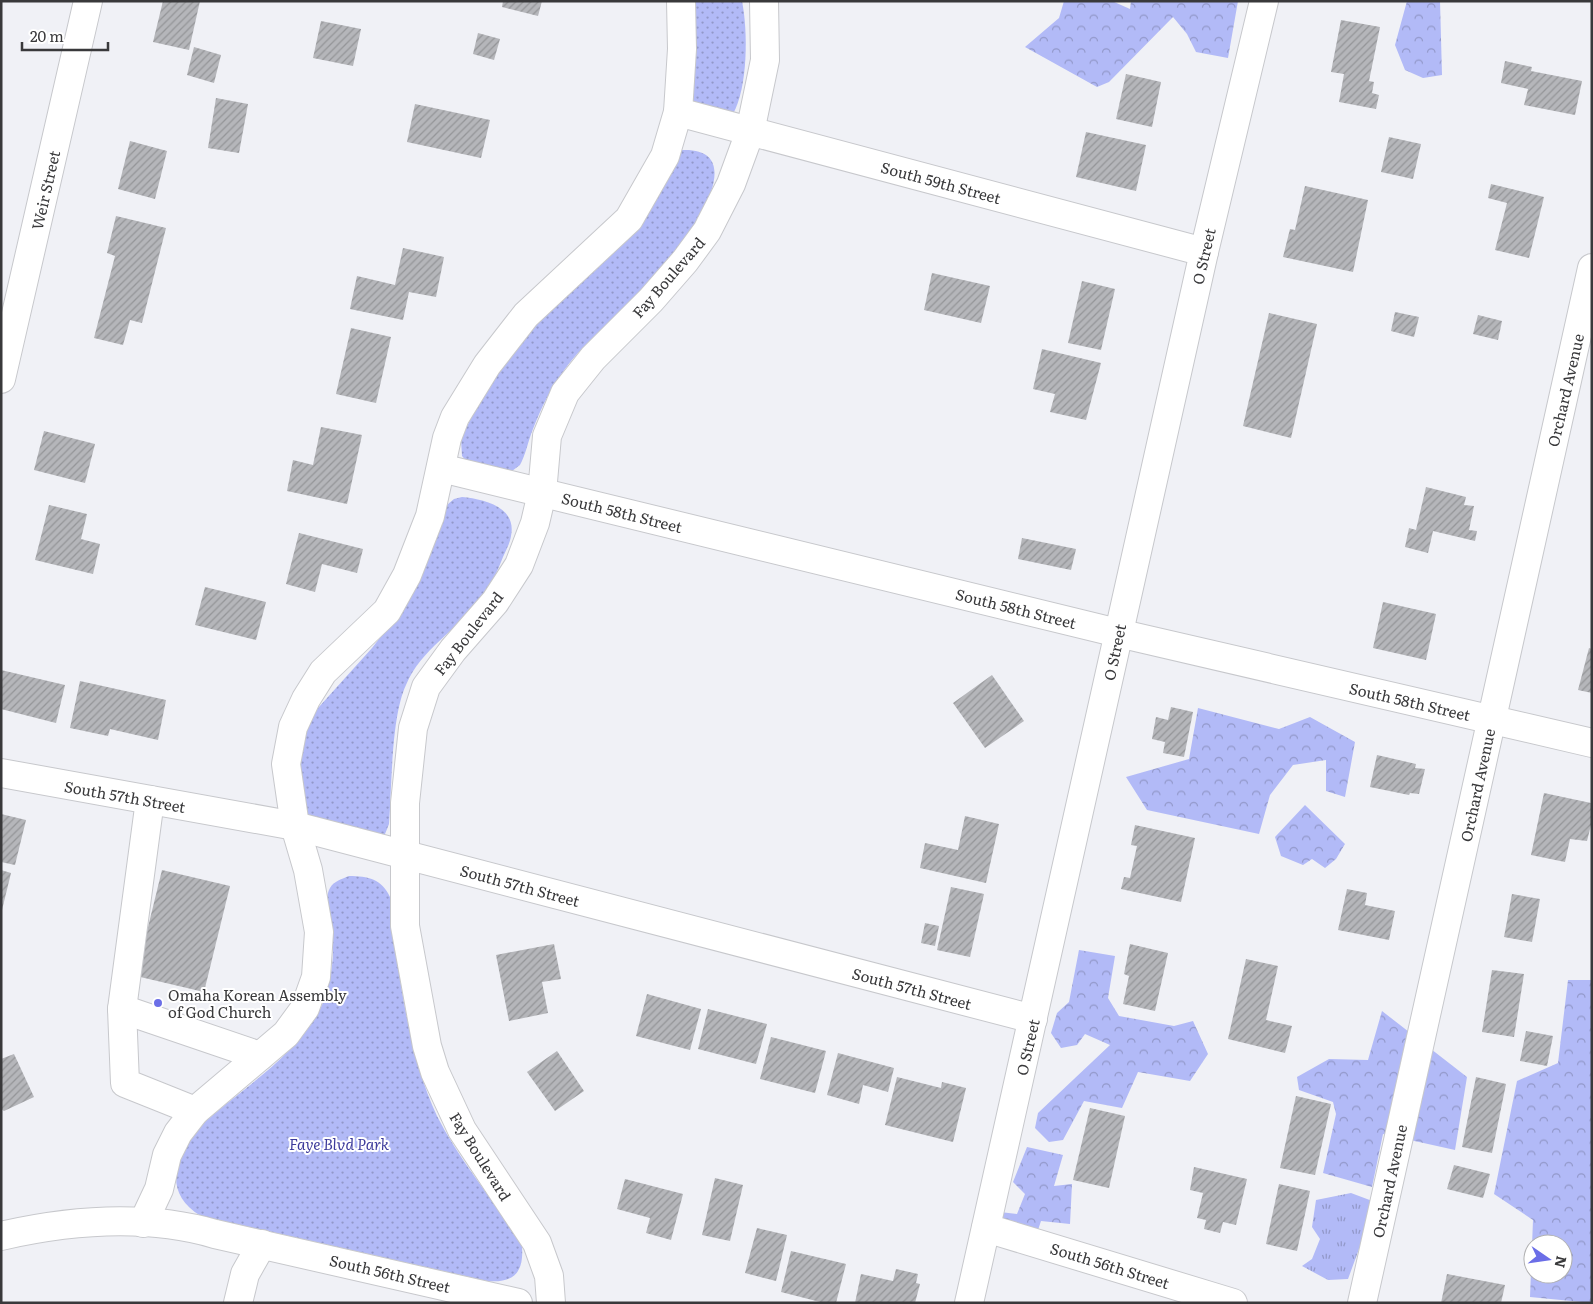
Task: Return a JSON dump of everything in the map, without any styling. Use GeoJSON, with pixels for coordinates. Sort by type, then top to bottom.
{"type":"FeatureCollection","features":[{"type":"Feature","properties":{"kind":"street","name":"Weir Street"},"geometry":{"type":"LineString","coordinates":[[1,379],[88,1]]}},
{"type":"Feature","properties":{"kind":"street"},"geometry":{"type":"LineString","coordinates":[[142,1223],[159,1189],[167,1154],[178,1133],[195,1110],[286,1034],[305,1008],[316,978],[319,956],[319,932],[313,894],[295,826],[286,764],[293,727],[306,699],[324,672],[387,611],[399,589],[419,548],[430,516],[447,438],[455,417],[487,366],[526,315],[629,218],[665,156],[678,112],[682,49],[681,1]]}},
{"type":"Feature","properties":{"kind":"street","name":"Fay Boulevard"},"geometry":{"type":"LineString","coordinates":[[551,1303],[549,1276],[537,1244],[462,1130],[435,1072],[427,1046],[405,926],[406,803],[413,728],[426,686],[495,602],[519,565],[535,523],[542,493],[546,436],[565,393],[593,358],[651,300],[707,231],[731,184],[750,132],[765,60],[764,1]]}},
{"type":"Feature","properties":{"kind":"street","name":"O Street"},"geometry":{"type":"LineString","coordinates":[[969,1303],[1204,252],[1264,1]]}},
{"type":"Feature","properties":{"kind":"street","name":"South 59th Street"},"geometry":{"type":"LineString","coordinates":[[678,112],[1204,252]]}},
{"type":"Feature","properties":{"kind":"street","name":"Orchard Avenue"},"geometry":{"type":"LineString","coordinates":[[1362,1303],[1592,268]]}},
{"type":"Feature","properties":{"kind":"street","name":"South 58th Street"},"geometry":{"type":"LineString","coordinates":[[441,468],[1118,633],[1592,743]]}},
{"type":"Feature","properties":{"kind":"street","name":"South 57th Street"},"geometry":{"type":"LineString","coordinates":[[1,773],[295,826],[1033,1019]]}},
{"type":"Feature","properties":{"kind":"street"},"geometry":{"type":"LineString","coordinates":[[150,800],[122,1009],[126,1082],[195,1110]]}},
{"type":"Feature","properties":{"kind":"street"},"geometry":{"type":"LineString","coordinates":[[122,1009],[260,1056]]}},
{"type":"Feature","properties":{"kind":"street"},"geometry":{"type":"LineString","coordinates":[[1,1236],[70,1224],[111,1221],[186,1226],[262,1244],[245,1274],[238,1303]]}},
{"type":"Feature","properties":{"kind":"street","name":"South 56th Street"},"geometry":{"type":"LineString","coordinates":[[986,1228],[1234,1303]]}},
{"type":"Feature","properties":{"kind":"street","name":"South 56th Street"},"geometry":{"type":"LineString","coordinates":[[262,1244],[518,1303]]}},
{"type":"Feature","properties":{"kind":"green space"},"geometry":{"type":"Polygon","coordinates":[[[685,1],[742,1],[746,43],[744,74],[742,89],[733,114],[692,113],[685,1]]]}},
{"type":"Feature","properties":{"kind":"green space"},"geometry":{"type":"Polygon","coordinates":[[[1064,1],[1112,1],[1130,9],[1131,1],[1238,1],[1228,58],[1196,52],[1187,34],[1173,17],[1109,82],[1097,87],[1025,47],[1059,18],[1064,1]]]}},
{"type":"Feature","properties":{"kind":"green space"},"geometry":{"type":"Polygon","coordinates":[[[1407,1],[1440,1],[1442,75],[1423,78],[1405,70],[1395,45],[1407,1]]]}},
{"type":"Feature","properties":{"kind":"green space"},"geometry":{"type":"Polygon","coordinates":[[[682,150],[704,154],[714,166],[713,183],[706,204],[681,248],[657,278],[586,344],[565,369],[543,406],[520,465],[512,471],[503,473],[468,463],[462,456],[461,439],[484,391],[533,327],[617,248],[671,157],[682,150]]]}},
{"type":"Feature","properties":{"kind":"green space"},"geometry":{"type":"Polygon","coordinates":[[[462,497],[489,503],[504,511],[512,526],[510,539],[496,574],[484,596],[430,650],[413,672],[406,685],[397,715],[389,824],[385,834],[376,842],[309,827],[295,784],[304,729],[318,708],[372,648],[396,617],[442,509],[454,499],[462,497]]]}},
{"type":"Feature","properties":{"kind":"green space"},"geometry":{"type":"Polygon","coordinates":[[[1198,708],[1279,729],[1310,717],[1355,742],[1345,797],[1326,791],[1326,760],[1293,765],[1270,795],[1259,834],[1147,810],[1126,777],[1189,759],[1198,708]]]}},
{"type":"Feature","properties":{"kind":"green space"},"geometry":{"type":"Polygon","coordinates":[[[1305,805],[1345,844],[1336,859],[1325,868],[1312,859],[1303,865],[1281,856],[1275,837],[1305,805]]]}},
{"type":"Feature","properties":{"kind":"green space","name":"Faye Blvd Park"},"geometry":{"type":"Polygon","coordinates":[[[349,876],[368,878],[379,882],[390,897],[400,980],[418,1065],[427,1092],[446,1133],[522,1246],[519,1270],[510,1278],[487,1281],[201,1216],[189,1207],[181,1197],[176,1175],[178,1164],[189,1140],[197,1129],[213,1114],[285,1054],[314,1019],[324,1000],[333,952],[327,909],[328,894],[330,888],[338,880],[349,876]]]}},
{"type":"Feature","properties":{"kind":"green space"},"geometry":{"type":"Polygon","coordinates":[[[1079,950],[1115,956],[1108,998],[1119,1016],[1174,1026],[1193,1021],[1208,1054],[1190,1081],[1138,1072],[1122,1108],[1084,1101],[1063,1140],[1049,1142],[1035,1128],[1038,1113],[1110,1045],[1085,1034],[1077,1045],[1061,1048],[1051,1033],[1057,1013],[1069,1002],[1079,950]]]}},
{"type":"Feature","properties":{"kind":"green space"},"geometry":{"type":"Polygon","coordinates":[[[1568,980],[1592,980],[1592,1303],[1530,1297],[1531,1284],[1573,1284],[1573,1234],[1532,1234],[1533,1220],[1494,1194],[1517,1081],[1558,1063],[1568,980]]]}},
{"type":"Feature","properties":{"kind":"green space"},"geometry":{"type":"Polygon","coordinates":[[[1382,1011],[1467,1077],[1455,1150],[1383,1134],[1372,1187],[1323,1173],[1336,1114],[1333,1102],[1299,1090],[1297,1077],[1329,1059],[1368,1060],[1382,1011]]]}},
{"type":"Feature","properties":{"kind":"green space"},"geometry":{"type":"Polygon","coordinates":[[[1027,1147],[1063,1155],[1054,1186],[1072,1184],[1070,1224],[1041,1221],[1036,1236],[1005,1229],[1000,1212],[1017,1214],[1025,1194],[1013,1182],[1027,1147]]]}},
{"type":"Feature","properties":{"kind":"green space"},"geometry":{"type":"Polygon","coordinates":[[[1351,1193],[1375,1202],[1371,1235],[1359,1249],[1348,1279],[1328,1280],[1302,1266],[1312,1259],[1320,1239],[1312,1227],[1316,1200],[1351,1193]]]}},
{"type":"Feature","properties":{"kind":"building"},"geometry":{"type":"Polygon","coordinates":[[[163,1],[200,1],[189,50],[153,42],[163,1]]]}},
{"type":"Feature","properties":{"kind":"building"},"geometry":{"type":"Polygon","coordinates":[[[503,1],[542,1],[538,16],[502,7],[503,1]]]}},
{"type":"Feature","properties":{"kind":"building"},"geometry":{"type":"Polygon","coordinates":[[[1341,20],[1380,27],[1369,81],[1374,82],[1372,93],[1379,95],[1376,109],[1339,102],[1344,74],[1331,72],[1341,20]]]}},
{"type":"Feature","properties":{"kind":"building"},"geometry":{"type":"Polygon","coordinates":[[[321,21],[361,29],[353,66],[313,58],[321,21]]]}},
{"type":"Feature","properties":{"kind":"building"},"geometry":{"type":"Polygon","coordinates":[[[478,33],[500,39],[494,60],[473,54],[478,33]]]}},
{"type":"Feature","properties":{"kind":"building"},"geometry":{"type":"Polygon","coordinates":[[[194,47],[221,55],[214,83],[187,75],[194,47]]]}},
{"type":"Feature","properties":{"kind":"building"},"geometry":{"type":"Polygon","coordinates":[[[1505,61],[1532,67],[1531,71],[1582,81],[1575,115],[1524,105],[1528,89],[1501,83],[1505,61]]]}},
{"type":"Feature","properties":{"kind":"building"},"geometry":{"type":"Polygon","coordinates":[[[1126,74],[1161,82],[1152,127],[1116,119],[1126,74]]]}},
{"type":"Feature","properties":{"kind":"building"},"geometry":{"type":"Polygon","coordinates":[[[216,98],[248,104],[239,153],[208,148],[216,98]]]}},
{"type":"Feature","properties":{"kind":"building"},"geometry":{"type":"Polygon","coordinates":[[[415,104],[490,120],[481,158],[407,142],[415,104]]]}},
{"type":"Feature","properties":{"kind":"building"},"geometry":{"type":"Polygon","coordinates":[[[1086,132],[1146,145],[1136,191],[1076,177],[1086,132]]]}},
{"type":"Feature","properties":{"kind":"building"},"geometry":{"type":"Polygon","coordinates":[[[1389,137],[1421,144],[1413,179],[1381,172],[1389,137]]]}},
{"type":"Feature","properties":{"kind":"building"},"geometry":{"type":"Polygon","coordinates":[[[130,141],[167,151],[155,199],[118,189],[130,141]]]}},
{"type":"Feature","properties":{"kind":"building"},"geometry":{"type":"Polygon","coordinates":[[[1491,184],[1544,197],[1529,258],[1495,250],[1507,203],[1488,198],[1491,184]]]}},
{"type":"Feature","properties":{"kind":"building"},"geometry":{"type":"Polygon","coordinates":[[[1305,186],[1368,200],[1353,272],[1283,257],[1290,229],[1295,230],[1305,186]]]}},
{"type":"Feature","properties":{"kind":"building"},"geometry":{"type":"Polygon","coordinates":[[[116,216],[166,228],[142,323],[130,320],[123,345],[94,338],[115,256],[107,253],[116,216]]]}},
{"type":"Feature","properties":{"kind":"building"},"geometry":{"type":"Polygon","coordinates":[[[403,248],[444,257],[436,297],[409,292],[403,320],[350,309],[357,276],[395,285],[403,248]]]}},
{"type":"Feature","properties":{"kind":"building"},"geometry":{"type":"Polygon","coordinates":[[[932,273],[990,286],[981,323],[924,310],[932,273]]]}},
{"type":"Feature","properties":{"kind":"building"},"geometry":{"type":"Polygon","coordinates":[[[1082,281],[1115,289],[1101,350],[1068,343],[1082,281]]]}},
{"type":"Feature","properties":{"kind":"building"},"geometry":{"type":"Polygon","coordinates":[[[1395,312],[1419,317],[1414,337],[1391,331],[1395,312]]]}},
{"type":"Feature","properties":{"kind":"building"},"geometry":{"type":"Polygon","coordinates":[[[1269,313],[1317,324],[1291,438],[1243,426],[1269,313]]]}},
{"type":"Feature","properties":{"kind":"building"},"geometry":{"type":"Polygon","coordinates":[[[1478,315],[1502,321],[1498,340],[1473,334],[1478,315]]]}},
{"type":"Feature","properties":{"kind":"building"},"geometry":{"type":"Polygon","coordinates":[[[351,328],[391,337],[376,403],[336,394],[351,328]]]}},
{"type":"Feature","properties":{"kind":"building"},"geometry":{"type":"Polygon","coordinates":[[[1042,349],[1101,363],[1086,420],[1050,412],[1055,394],[1033,389],[1042,349]]]}},
{"type":"Feature","properties":{"kind":"building"},"geometry":{"type":"Polygon","coordinates":[[[321,427],[362,435],[347,504],[287,491],[293,460],[313,465],[321,427]]]}},
{"type":"Feature","properties":{"kind":"building"},"geometry":{"type":"Polygon","coordinates":[[[44,431],[95,444],[85,483],[34,470],[44,431]]]}},
{"type":"Feature","properties":{"kind":"building"},"geometry":{"type":"Polygon","coordinates":[[[1426,487],[1466,497],[1464,505],[1474,506],[1469,530],[1477,531],[1475,541],[1433,531],[1428,553],[1405,547],[1409,528],[1416,530],[1426,487]]]}},
{"type":"Feature","properties":{"kind":"building"},"geometry":{"type":"Polygon","coordinates":[[[49,505],[87,514],[81,539],[100,544],[93,574],[35,560],[49,505]]]}},
{"type":"Feature","properties":{"kind":"building"},"geometry":{"type":"Polygon","coordinates":[[[299,533],[363,549],[357,573],[322,564],[315,592],[286,584],[299,533]]]}},
{"type":"Feature","properties":{"kind":"building"},"geometry":{"type":"Polygon","coordinates":[[[1022,538],[1076,549],[1071,570],[1018,559],[1022,538]]]}},
{"type":"Feature","properties":{"kind":"building"},"geometry":{"type":"Polygon","coordinates":[[[205,587],[266,602],[256,640],[195,625],[205,587]]]}},
{"type":"Feature","properties":{"kind":"building"},"geometry":{"type":"Polygon","coordinates":[[[1383,602],[1436,614],[1426,660],[1373,648],[1383,602]]]}},
{"type":"Feature","properties":{"kind":"building"},"geometry":{"type":"Polygon","coordinates":[[[1589,648],[1592,649],[1592,693],[1578,690],[1589,648]]]}},
{"type":"Feature","properties":{"kind":"building"},"geometry":{"type":"Polygon","coordinates":[[[1,670],[65,685],[56,723],[1,709],[1,670]]]}},
{"type":"Feature","properties":{"kind":"building"},"geometry":{"type":"Polygon","coordinates":[[[992,675],[1024,721],[985,748],[953,703],[992,675]]]}},
{"type":"Feature","properties":{"kind":"building"},"geometry":{"type":"Polygon","coordinates":[[[80,681],[166,700],[158,740],[110,729],[108,736],[70,728],[80,681]]]}},
{"type":"Feature","properties":{"kind":"building"},"geometry":{"type":"Polygon","coordinates":[[[1171,707],[1193,712],[1184,757],[1163,753],[1165,742],[1152,739],[1156,717],[1168,720],[1171,707]]]}},
{"type":"Feature","properties":{"kind":"building"},"geometry":{"type":"Polygon","coordinates":[[[1377,755],[1416,764],[1415,768],[1425,769],[1419,794],[1410,793],[1409,795],[1370,787],[1377,755]]]}},
{"type":"Feature","properties":{"kind":"building"},"geometry":{"type":"Polygon","coordinates":[[[1544,793],[1591,803],[1592,821],[1587,841],[1570,839],[1565,862],[1531,855],[1544,793]]]}},
{"type":"Feature","properties":{"kind":"building"},"geometry":{"type":"Polygon","coordinates":[[[1,814],[26,820],[15,865],[1,862],[1,814]]]}},
{"type":"Feature","properties":{"kind":"building"},"geometry":{"type":"Polygon","coordinates":[[[965,816],[999,824],[986,883],[920,868],[925,843],[958,850],[965,816]]]}},
{"type":"Feature","properties":{"kind":"building"},"geometry":{"type":"Polygon","coordinates":[[[1135,825],[1195,838],[1181,902],[1121,889],[1124,877],[1130,878],[1137,846],[1131,845],[1135,825]]]}},
{"type":"Feature","properties":{"kind":"building"},"geometry":{"type":"Polygon","coordinates":[[[1,870],[11,873],[2,910],[1,910],[1,870]]]}},
{"type":"Feature","properties":{"kind":"building"},"geometry":{"type":"Polygon","coordinates":[[[162,870],[230,886],[204,992],[136,976],[162,870]]]}},
{"type":"Feature","properties":{"kind":"building"},"geometry":{"type":"Polygon","coordinates":[[[951,887],[984,894],[970,957],[937,950],[951,887]]]}},
{"type":"Feature","properties":{"kind":"building"},"geometry":{"type":"Polygon","coordinates":[[[1347,889],[1367,893],[1365,905],[1395,911],[1389,940],[1338,930],[1347,889]]]}},
{"type":"Feature","properties":{"kind":"building"},"geometry":{"type":"Polygon","coordinates":[[[1512,894],[1540,899],[1532,942],[1504,937],[1512,894]]]}},
{"type":"Feature","properties":{"kind":"building"},"geometry":{"type":"Polygon","coordinates":[[[925,923],[939,926],[935,946],[921,943],[925,923]]]}},
{"type":"Feature","properties":{"kind":"building"},"geometry":{"type":"Polygon","coordinates":[[[554,944],[561,979],[542,982],[548,1013],[509,1021],[496,955],[554,944]]]}},
{"type":"Feature","properties":{"kind":"building"},"geometry":{"type":"Polygon","coordinates":[[[1130,944],[1168,953],[1155,1011],[1123,1004],[1129,976],[1124,974],[1130,944]]]}},
{"type":"Feature","properties":{"kind":"building"},"geometry":{"type":"Polygon","coordinates":[[[1246,959],[1278,966],[1266,1020],[1292,1026],[1285,1053],[1228,1039],[1246,959]]]}},
{"type":"Feature","properties":{"kind":"building"},"geometry":{"type":"Polygon","coordinates":[[[1492,970],[1524,974],[1514,1037],[1482,1032],[1492,970]]]}},
{"type":"Feature","properties":{"kind":"building"},"geometry":{"type":"Polygon","coordinates":[[[647,994],[701,1009],[690,1050],[636,1036],[647,994]]]}},
{"type":"Feature","properties":{"kind":"building"},"geometry":{"type":"Polygon","coordinates":[[[708,1009],[767,1024],[756,1064],[698,1049],[708,1009]]]}},
{"type":"Feature","properties":{"kind":"building"},"geometry":{"type":"Polygon","coordinates":[[[1526,1031],[1553,1036],[1547,1066],[1520,1061],[1526,1031]]]}},
{"type":"Feature","properties":{"kind":"building"},"geometry":{"type":"Polygon","coordinates":[[[771,1037],[826,1051],[815,1093],[760,1079],[771,1037]]]}},
{"type":"Feature","properties":{"kind":"building"},"geometry":{"type":"Polygon","coordinates":[[[557,1051],[584,1091],[555,1111],[527,1072],[557,1051]]]}},
{"type":"Feature","properties":{"kind":"building"},"geometry":{"type":"Polygon","coordinates":[[[838,1053],[894,1068],[888,1092],[863,1085],[859,1104],[827,1095],[838,1053]]]}},
{"type":"Feature","properties":{"kind":"building"},"geometry":{"type":"Polygon","coordinates":[[[14,1054],[34,1097],[4,1111],[1,1109],[1,1059],[14,1054]]]}},
{"type":"Feature","properties":{"kind":"building"},"geometry":{"type":"Polygon","coordinates":[[[897,1077],[941,1088],[942,1082],[966,1088],[953,1142],[885,1125],[897,1077]]]}},
{"type":"Feature","properties":{"kind":"building"},"geometry":{"type":"Polygon","coordinates":[[[1476,1077],[1506,1084],[1492,1153],[1462,1147],[1476,1077]]]}},
{"type":"Feature","properties":{"kind":"building"},"geometry":{"type":"Polygon","coordinates":[[[1296,1096],[1331,1104],[1315,1175],[1280,1168],[1296,1096]]]}},
{"type":"Feature","properties":{"kind":"building"},"geometry":{"type":"Polygon","coordinates":[[[1090,1108],[1125,1116],[1109,1188],[1073,1180],[1090,1108]]]}},
{"type":"Feature","properties":{"kind":"building"},"geometry":{"type":"Polygon","coordinates":[[[1454,1165],[1490,1174],[1483,1198],[1447,1189],[1454,1165]]]}},
{"type":"Feature","properties":{"kind":"building"},"geometry":{"type":"Polygon","coordinates":[[[1194,1167],[1247,1179],[1236,1225],[1223,1222],[1220,1233],[1204,1229],[1206,1220],[1197,1218],[1203,1193],[1190,1190],[1194,1167]]]}},
{"type":"Feature","properties":{"kind":"building"},"geometry":{"type":"Polygon","coordinates":[[[715,1178],[743,1185],[730,1241],[702,1235],[715,1178]]]}},
{"type":"Feature","properties":{"kind":"building"},"geometry":{"type":"Polygon","coordinates":[[[625,1179],[683,1194],[671,1240],[646,1233],[650,1218],[617,1209],[625,1179]]]}},
{"type":"Feature","properties":{"kind":"building"},"geometry":{"type":"Polygon","coordinates":[[[1279,1184],[1310,1191],[1297,1251],[1266,1244],[1279,1184]]]}},
{"type":"Feature","properties":{"kind":"building"},"geometry":{"type":"Polygon","coordinates":[[[757,1228],[787,1235],[776,1281],[745,1273],[757,1228]]]}},
{"type":"Feature","properties":{"kind":"building"},"geometry":{"type":"Polygon","coordinates":[[[791,1251],[846,1264],[836,1303],[824,1303],[781,1292],[791,1251]]]}},
{"type":"Feature","properties":{"kind":"building"},"geometry":{"type":"Polygon","coordinates":[[[896,1269],[918,1274],[916,1283],[920,1284],[915,1303],[855,1303],[861,1274],[893,1281],[896,1269]]]}},
{"type":"Feature","properties":{"kind":"building"},"geometry":{"type":"Polygon","coordinates":[[[1447,1274],[1505,1285],[1501,1303],[1441,1303],[1447,1274]]]}},
{"type":"Feature","properties":{"kind":"place","name":"Omaha Korean Assembly of God Church"},"geometry":{"type":"Point","coordinates":[158,1003]}}]}
